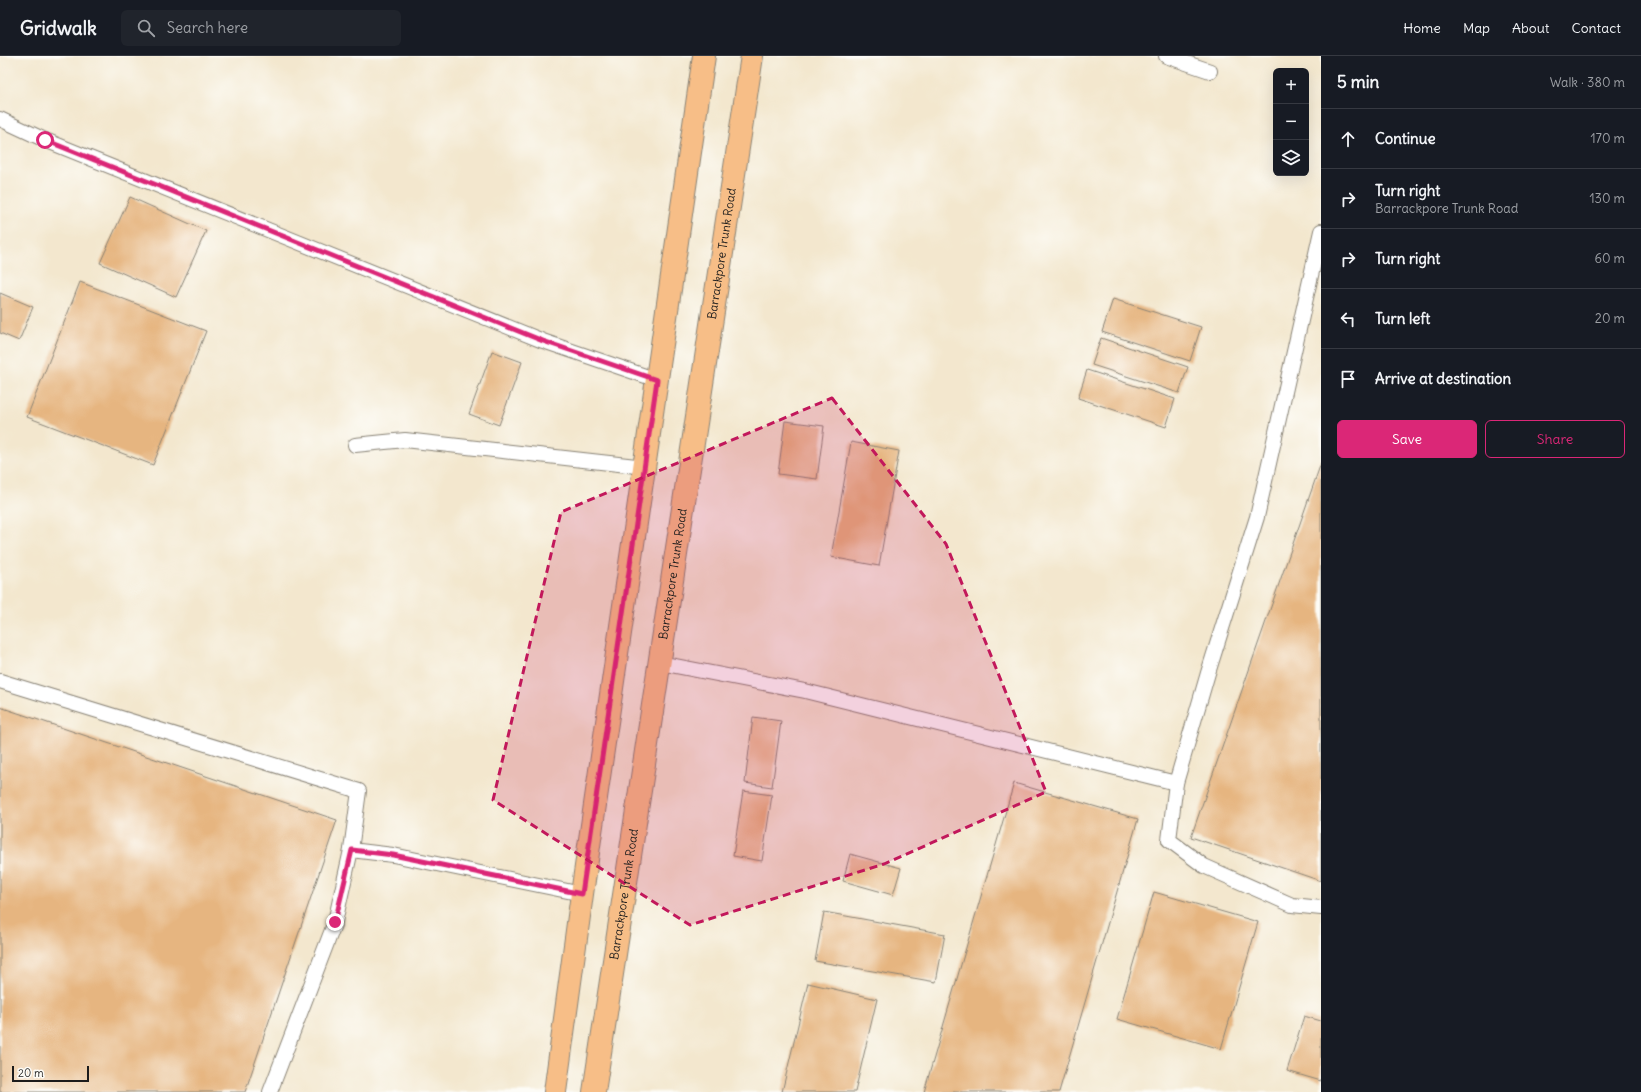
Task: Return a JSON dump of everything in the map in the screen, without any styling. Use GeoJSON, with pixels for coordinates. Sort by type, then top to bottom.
{"type":"FeatureCollection","features":[{"type":"Feature","properties":{"kind":"main road"},"geometry":{"type":"LineString","coordinates":[[555,1092],[582,894],[704,56]]}},
{"type":"Feature","properties":{"kind":"main road","name":"Barrackpore Trunk Road"},"geometry":{"type":"LineString","coordinates":[[594,1092],[752,56]]}},
{"type":"Feature","properties":{"kind":"lane"},"geometry":{"type":"LineString","coordinates":[[1166,56],[1210,70]]}},
{"type":"Feature","properties":{"kind":"lane"},"geometry":{"type":"LineString","coordinates":[[0,119],[45,140],[543,341],[657,380]]}},
{"type":"Feature","properties":{"kind":"lane"},"geometry":{"type":"LineString","coordinates":[[1321,231],[1257,517],[1208,673],[1176,783],[1168,840],[1204,866],[1292,905],[1321,908]]}},
{"type":"Feature","properties":{"kind":"lane"},"geometry":{"type":"LineString","coordinates":[[355,445],[405,440],[645,467]]}},
{"type":"Feature","properties":{"kind":"lane"},"geometry":{"type":"LineString","coordinates":[[660,663],[805,691],[1176,783]]}},
{"type":"Feature","properties":{"kind":"lane"},"geometry":{"type":"LineString","coordinates":[[0,681],[359,791],[352,850],[335,922],[270,1092]]}},
{"type":"Feature","properties":{"kind":"lane"},"geometry":{"type":"LineString","coordinates":[[352,850],[393,855],[582,894]]}},
{"type":"Feature","properties":{"kind":"highlighted area"},"geometry":{"type":"Polygon","coordinates":[[[832,398],[946,544],[1046,792],[884,864],[690,925],[493,800],[561,512],[832,398]]]}},
{"type":"Feature","properties":{"kind":"building"},"geometry":{"type":"Polygon","coordinates":[[[130,197],[206,231],[176,297],[100,263],[130,197]]]}},
{"type":"Feature","properties":{"kind":"building"},"geometry":{"type":"Polygon","coordinates":[[[80,282],[206,331],[153,465],[27,417],[80,282]]]}},
{"type":"Feature","properties":{"kind":"building"},"geometry":{"type":"Polygon","coordinates":[[[0,293],[33,307],[19,341],[0,333],[0,293]]]}},
{"type":"Feature","properties":{"kind":"building"},"geometry":{"type":"Polygon","coordinates":[[[1113,299],[1201,327],[1190,361],[1102,332],[1113,299]]]}},
{"type":"Feature","properties":{"kind":"building"},"geometry":{"type":"Polygon","coordinates":[[[1101,338],[1188,367],[1179,393],[1092,365],[1101,338]]]}},
{"type":"Feature","properties":{"kind":"building"},"geometry":{"type":"Polygon","coordinates":[[[492,351],[522,362],[499,425],[469,414],[492,351]]]}},
{"type":"Feature","properties":{"kind":"building"},"geometry":{"type":"Polygon","coordinates":[[[1087,370],[1175,399],[1166,427],[1078,398],[1087,370]]]}},
{"type":"Feature","properties":{"kind":"building"},"geometry":{"type":"Polygon","coordinates":[[[785,421],[824,426],[817,479],[778,474],[785,421]]]}},
{"type":"Feature","properties":{"kind":"building"},"geometry":{"type":"Polygon","coordinates":[[[851,442],[899,451],[879,566],[831,557],[851,442]]]}},
{"type":"Feature","properties":{"kind":"building"},"geometry":{"type":"Polygon","coordinates":[[[1321,463],[1321,881],[1191,837],[1321,463]]]}},
{"type":"Feature","properties":{"kind":"building"},"geometry":{"type":"Polygon","coordinates":[[[0,707],[337,820],[245,1092],[0,1092],[0,707]]]}},
{"type":"Feature","properties":{"kind":"building"},"geometry":{"type":"Polygon","coordinates":[[[753,717],[781,721],[772,787],[745,783],[753,717]]]}},
{"type":"Feature","properties":{"kind":"building"},"geometry":{"type":"Polygon","coordinates":[[[1014,783],[1138,819],[1059,1092],[924,1092],[1014,783]]]}},
{"type":"Feature","properties":{"kind":"building"},"geometry":{"type":"Polygon","coordinates":[[[743,791],[772,795],[762,861],[733,856],[743,791]]]}},
{"type":"Feature","properties":{"kind":"building"},"geometry":{"type":"Polygon","coordinates":[[[850,854],[901,868],[893,895],[843,881],[850,854]]]}},
{"type":"Feature","properties":{"kind":"building"},"geometry":{"type":"Polygon","coordinates":[[[1154,892],[1258,922],[1221,1049],[1117,1019],[1154,892]]]}},
{"type":"Feature","properties":{"kind":"building"},"geometry":{"type":"Polygon","coordinates":[[[824,912],[945,934],[936,982],[815,961],[824,912]]]}},
{"type":"Feature","properties":{"kind":"building"},"geometry":{"type":"Polygon","coordinates":[[[808,983],[877,999],[855,1092],[782,1092],[808,983]]]}},
{"type":"Feature","properties":{"kind":"building"},"geometry":{"type":"Polygon","coordinates":[[[1304,1016],[1321,1021],[1321,1081],[1287,1071],[1304,1016]]]}},
{"type":"Feature","properties":{"kind":"route"},"geometry":{"type":"LineString","coordinates":[[45,140],[543,341],[657,380],[582,894],[393,855],[352,850],[335,922]]}}]}
